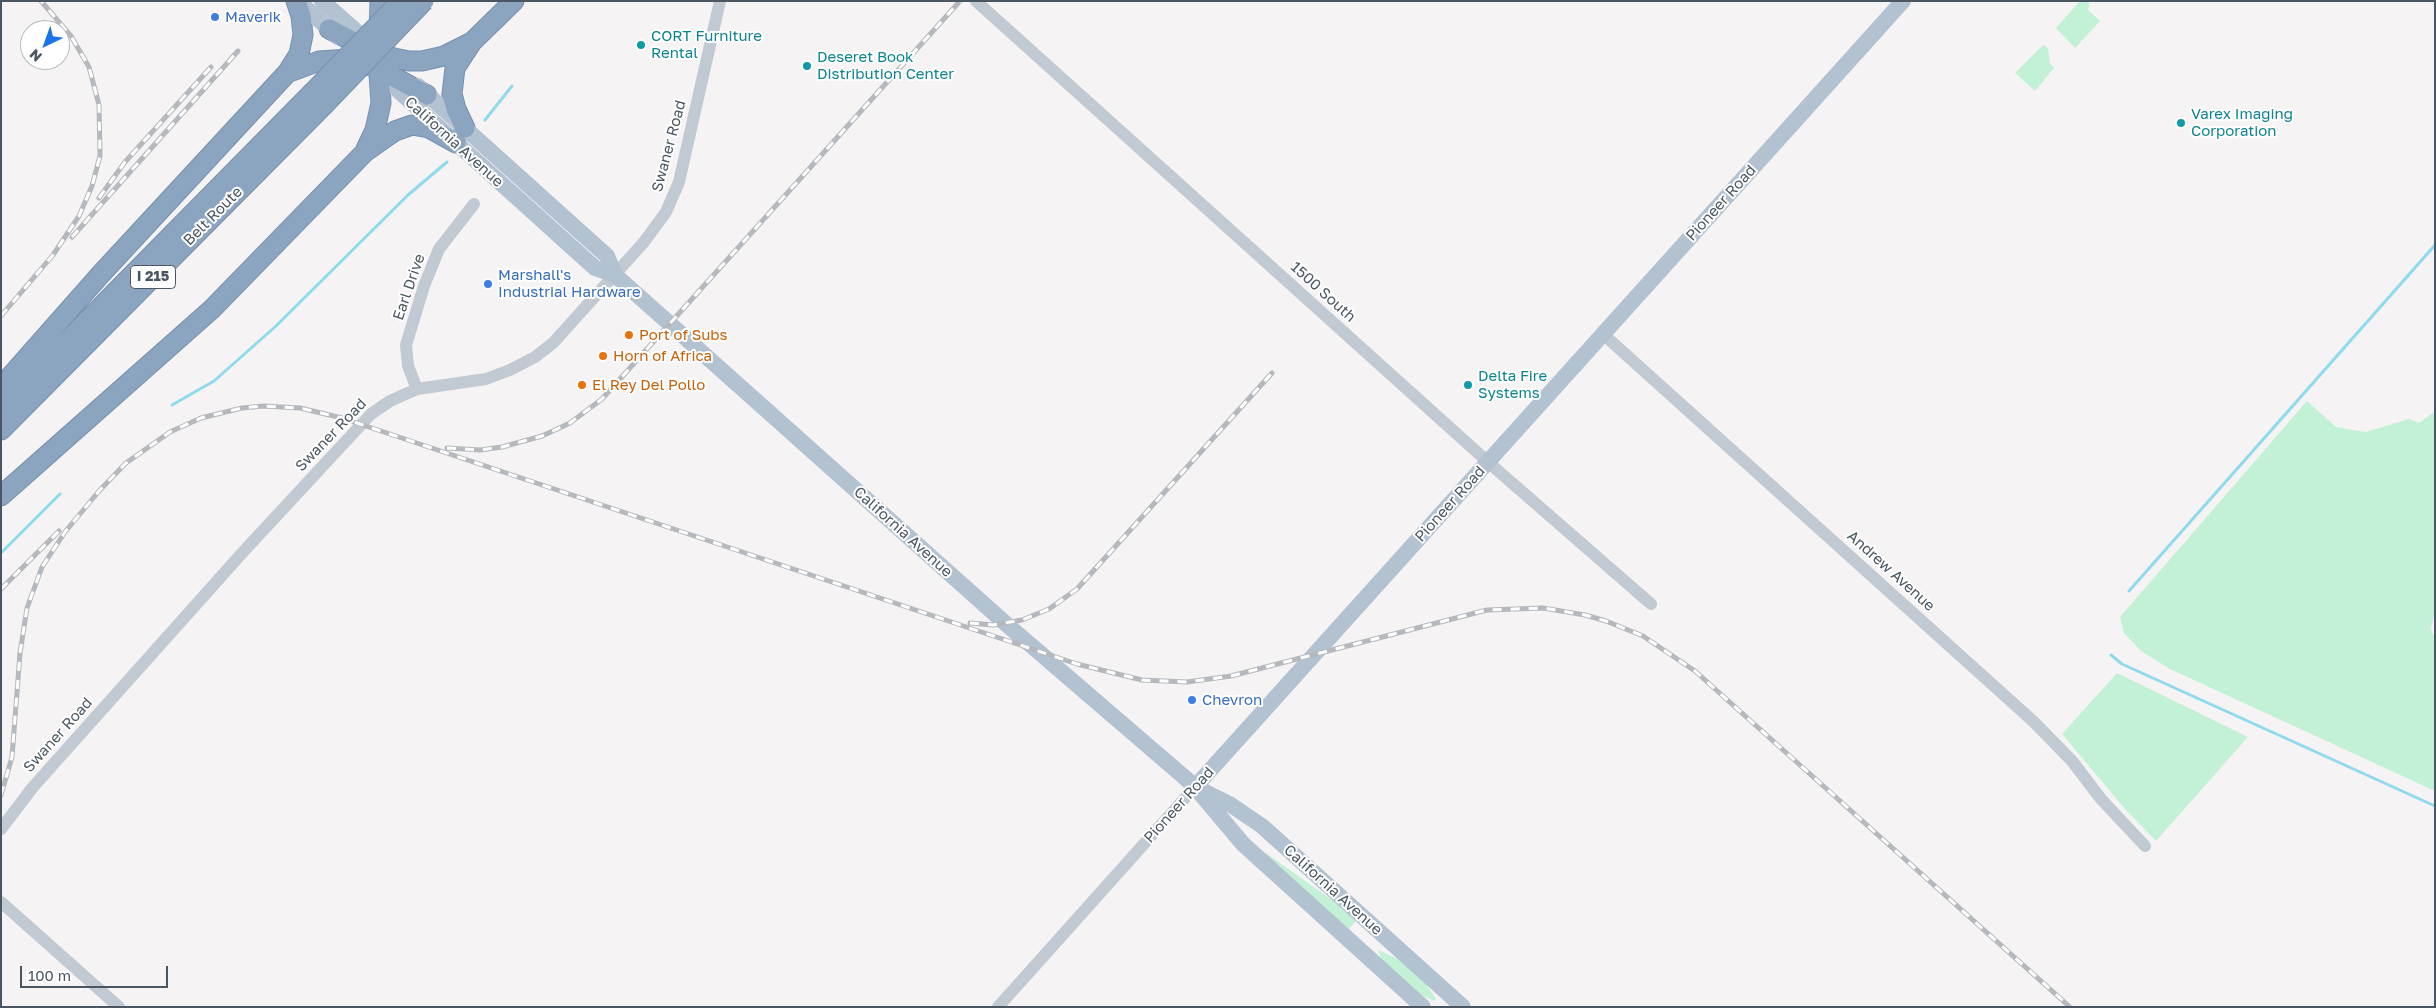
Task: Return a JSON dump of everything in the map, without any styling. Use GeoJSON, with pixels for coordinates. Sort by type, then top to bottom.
{"type":"FeatureCollection","features":[{"type":"Feature","properties":{"kind":"highway"},"geometry":{"type":"LineString","coordinates":[[1,387],[106,269],[287,73],[299,54],[303,35],[297,1]]}},
{"type":"Feature","properties":{"kind":"highway"},"geometry":{"type":"LineString","coordinates":[[365,152],[378,121],[381,92],[378,35],[380,1]]}},
{"type":"Feature","properties":{"kind":"highway","name":"Belt Route"},"geometry":{"type":"LineString","coordinates":[[1,430],[318,98],[401,1]]}},
{"type":"Feature","properties":{"kind":"highway","name":"Belt Route"},"geometry":{"type":"LineString","coordinates":[[1,408],[318,98],[424,1]]}},
{"type":"Feature","properties":{"kind":"highway"},"geometry":{"type":"LineString","coordinates":[[1,496],[212,309],[365,152],[395,130],[412,125],[460,136],[452,84],[459,61],[472,42],[514,1]]}},
{"type":"Feature","properties":{"kind":"highway"},"geometry":{"type":"LineString","coordinates":[[329,30],[380,68],[427,94]]}},
{"type":"Feature","properties":{"kind":"highway"},"geometry":{"type":"LineString","coordinates":[[355,30],[380,68]]}},
{"type":"Feature","properties":{"kind":"highway"},"geometry":{"type":"LineString","coordinates":[[380,68],[394,58],[422,61],[444,56],[472,42]]}},
{"type":"Feature","properties":{"kind":"highway"},"geometry":{"type":"LineString","coordinates":[[287,73],[309,64],[330,59],[350,59],[380,68]]}},
{"type":"Feature","properties":{"kind":"main road"},"geometry":{"type":"LineString","coordinates":[[297,1],[329,30]]}},
{"type":"Feature","properties":{"kind":"main road"},"geometry":{"type":"LineString","coordinates":[[322,1],[355,30]]}},
{"type":"Feature","properties":{"kind":"main road","name":"Pioneer Road"},"geometry":{"type":"LineString","coordinates":[[1194,786],[1903,1]]}},
{"type":"Feature","properties":{"kind":"main road","name":"California Avenue"},"geometry":{"type":"LineString","coordinates":[[380,68],[460,136],[594,268],[615,275],[1005,622],[1194,786],[1243,844],[1423,1007]]}},
{"type":"Feature","properties":{"kind":"main road","name":"California Avenue"},"geometry":{"type":"LineString","coordinates":[[427,94],[460,136]]}},
{"type":"Feature","properties":{"kind":"main road","name":"California Avenue"},"geometry":{"type":"LineString","coordinates":[[1194,786],[1231,805],[1262,826],[1459,1006]]}},
{"type":"Feature","properties":{"kind":"main road"},"geometry":{"type":"LineString","coordinates":[[1363,953],[1381,934]]}},
{"type":"Feature","properties":{"kind":"street","name":"Swaner Road"},"geometry":{"type":"LineString","coordinates":[[1,829],[33,787],[360,424],[390,401],[417,389],[486,379],[510,370],[535,357],[553,343],[657,227],[679,182],[720,1]]}},
{"type":"Feature","properties":{"kind":"street","name":"1500 South"},"geometry":{"type":"LineString","coordinates":[[976,1],[1488,462],[1651,604]]}},
{"type":"Feature","properties":{"kind":"street","name":"Earl Drive"},"geometry":{"type":"LineString","coordinates":[[417,389],[408,366],[406,350],[422,292],[439,249],[474,204]]}},
{"type":"Feature","properties":{"kind":"street","name":"Andrew Avenue"},"geometry":{"type":"LineString","coordinates":[[1603,334],[2034,722],[2072,761],[2121,822],[2145,846]]}},
{"type":"Feature","properties":{"kind":"street","name":"Pioneer Road"},"geometry":{"type":"LineString","coordinates":[[998,1007],[1194,786]]}},
{"type":"Feature","properties":{"kind":"street"},"geometry":{"type":"LineString","coordinates":[[1,902],[119,1007]]}},
{"type":"Feature","properties":{"kind":"green space"},"geometry":{"type":"Polygon","coordinates":[[[2080,1],[2087,1],[2090,4],[2088,10],[2100,21],[2075,48],[2056,28],[2080,1]]]}},
{"type":"Feature","properties":{"kind":"green space"},"geometry":{"type":"Polygon","coordinates":[[[2043,45],[2048,48],[2050,63],[2054,68],[2035,91],[2015,73],[2043,45]]]}},
{"type":"Feature","properties":{"kind":"green space"},"geometry":{"type":"Polygon","coordinates":[[[2307,401],[2336,427],[2366,432],[2409,419],[2419,423],[2435,411],[2435,611],[2431,629],[2435,638],[2435,791],[2170,669],[2141,651],[2124,633],[2120,617],[2307,401]]]}},
{"type":"Feature","properties":{"kind":"green space"},"geometry":{"type":"Polygon","coordinates":[[[2117,673],[2248,737],[2156,841],[2125,809],[2062,734],[2117,673]]]}},
{"type":"Feature","properties":{"kind":"green space"},"geometry":{"type":"Polygon","coordinates":[[[1266,853],[1343,908],[1356,921],[1347,931],[1264,856],[1266,853]]]}},
{"type":"Feature","properties":{"kind":"green space"},"geometry":{"type":"Polygon","coordinates":[[[1378,950],[1398,959],[1426,984],[1436,999],[1434,1001],[1414,991],[1382,961],[1378,950]]]}},
{"type":"Feature","properties":{"kind":"waterway"},"geometry":{"type":"LineString","coordinates":[[485,120],[512,86]]}},
{"type":"Feature","properties":{"kind":"waterway"},"geometry":{"type":"LineString","coordinates":[[172,405],[214,381],[276,326],[408,195],[447,162]]}},
{"type":"Feature","properties":{"kind":"waterway"},"geometry":{"type":"LineString","coordinates":[[2129,591],[2435,245]]}},
{"type":"Feature","properties":{"kind":"waterway"},"geometry":{"type":"LineString","coordinates":[[1,553],[60,494]]}},
{"type":"Feature","properties":{"kind":"waterway"},"geometry":{"type":"LineString","coordinates":[[2111,655],[2122,664],[2435,806]]}},
{"type":"Feature","properties":{"kind":"railway"},"geometry":{"type":"LineString","coordinates":[[1,316],[53,255],[79,216],[92,186],[100,156],[99,105],[89,67],[71,36],[41,1]]}},
{"type":"Feature","properties":{"kind":"railway"},"geometry":{"type":"LineString","coordinates":[[447,448],[480,450],[502,447],[542,436],[570,423],[602,399],[960,1]]}},
{"type":"Feature","properties":{"kind":"railway"},"geometry":{"type":"LineString","coordinates":[[72,237],[238,51]]}},
{"type":"Feature","properties":{"kind":"railway"},"geometry":{"type":"LineString","coordinates":[[99,198],[125,162],[211,67]]}},
{"type":"Feature","properties":{"kind":"railway"},"geometry":{"type":"LineString","coordinates":[[970,623],[993,625],[1022,620],[1049,609],[1077,589],[1272,373]]}},
{"type":"Feature","properties":{"kind":"railway"},"geometry":{"type":"LineString","coordinates":[[1,795],[12,757],[20,653],[27,608],[42,567],[65,532],[99,491],[126,463],[170,432],[201,418],[242,408],[263,406],[300,408],[342,418],[1077,664],[1142,680],[1187,682],[1231,676],[1487,610],[1543,608],[1585,615],[1606,621],[1643,636],[1695,671],[2070,1007]]}},
{"type":"Feature","properties":{"kind":"railway"},"geometry":{"type":"LineString","coordinates":[[1,589],[59,531]]}},
{"type":"Feature","properties":{"kind":"place","name":"Maverik"},"geometry":{"type":"Point","coordinates":[215,17]}},
{"type":"Feature","properties":{"kind":"place","name":"CORT Furniture Rental"},"geometry":{"type":"Point","coordinates":[641,45]}},
{"type":"Feature","properties":{"kind":"place","name":"Deseret Book Distribution Center"},"geometry":{"type":"Point","coordinates":[807,66]}},
{"type":"Feature","properties":{"kind":"place","name":"Varex Imaging Corporation"},"geometry":{"type":"Point","coordinates":[2181,123]}},
{"type":"Feature","properties":{"kind":"place","name":"Marshall's Industrial Hardware"},"geometry":{"type":"Point","coordinates":[488,284]}},
{"type":"Feature","properties":{"kind":"place","name":"Port of Subs"},"geometry":{"type":"Point","coordinates":[629,335]}},
{"type":"Feature","properties":{"kind":"place","name":"Horn of Africa"},"geometry":{"type":"Point","coordinates":[603,356]}},
{"type":"Feature","properties":{"kind":"place","name":"El Rey Del Pollo"},"geometry":{"type":"Point","coordinates":[582,385]}},
{"type":"Feature","properties":{"kind":"place","name":"Delta Fire Systems"},"geometry":{"type":"Point","coordinates":[1468,385]}},
{"type":"Feature","properties":{"kind":"place","name":"Chevron"},"geometry":{"type":"Point","coordinates":[1192,700]}}]}
